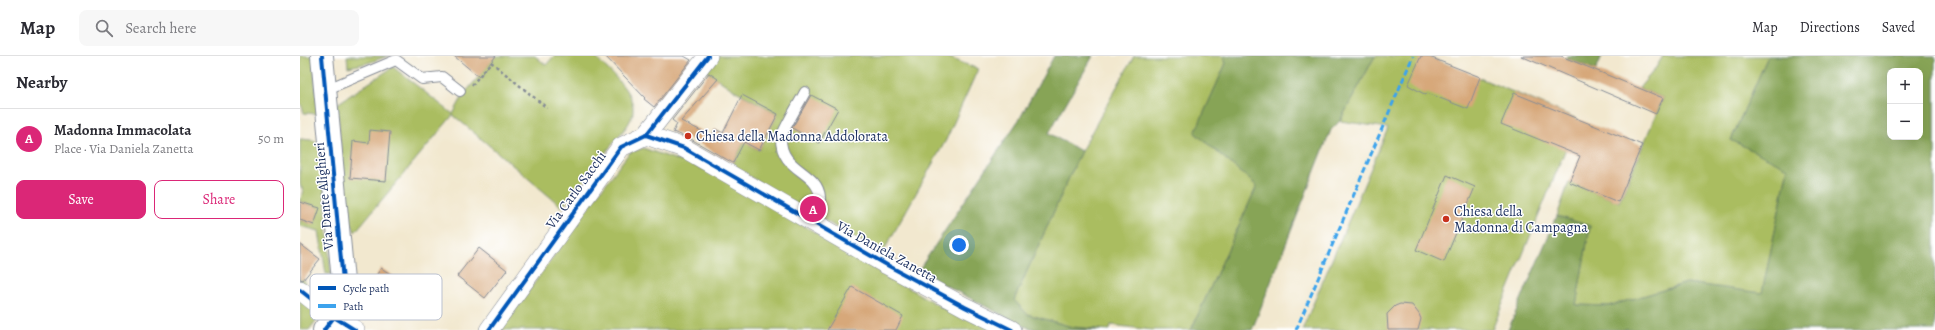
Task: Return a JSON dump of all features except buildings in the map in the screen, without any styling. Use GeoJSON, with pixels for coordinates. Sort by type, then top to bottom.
{"type":"FeatureCollection","features":[{"type":"Feature","properties":{"kind":"street","name":"Via Dante Alighieri"},"geometry":{"type":"LineString","coordinates":[[322,56],[342,274]]}},
{"type":"Feature","properties":{"kind":"street","name":"Via Carlo Sacchi"},"geometry":{"type":"LineString","coordinates":[[488,330],[621,147],[646,135],[708,56]]}},
{"type":"Feature","properties":{"kind":"street","name":"Via Daniela Zanetta"},"geometry":{"type":"LineString","coordinates":[[646,135],[684,148],[814,224],[958,304],[1012,330]]}},
{"type":"Feature","properties":{"kind":"street"},"geometry":{"type":"LineString","coordinates":[[300,290],[310,301]]}},
{"type":"Feature","properties":{"kind":"street"},"geometry":{"type":"LineString","coordinates":[[329,323],[355,330]]}},
{"type":"Feature","properties":{"kind":"lane"},"geometry":{"type":"LineString","coordinates":[[325,90],[396,60],[422,79],[442,77],[460,91]]}},
{"type":"Feature","properties":{"kind":"lane"},"geometry":{"type":"LineString","coordinates":[[805,92],[781,137],[783,154],[795,168],[814,182],[820,197],[814,224]]}},
{"type":"Feature","properties":{"kind":"path"},"geometry":{"type":"LineString","coordinates":[[460,91],[464,94],[490,62],[547,108]]}},
{"type":"Feature","properties":{"kind":"green space"},"geometry":{"type":"Polygon","coordinates":[[[300,56],[313,56],[318,114],[304,113],[300,101],[300,56]]]}},
{"type":"Feature","properties":{"kind":"green space"},"geometry":{"type":"Polygon","coordinates":[[[347,56],[388,56],[368,63],[348,67],[347,56]]]}},
{"type":"Feature","properties":{"kind":"green space"},"geometry":{"type":"Polygon","coordinates":[[[496,56],[535,56],[546,65],[554,56],[594,56],[613,74],[630,96],[633,111],[631,118],[627,126],[562,207],[453,115],[355,232],[345,208],[337,104],[393,67],[453,114],[464,94],[496,56]]]}},
{"type":"Feature","properties":{"kind":"green space"},"geometry":{"type":"Polygon","coordinates":[[[713,56],[945,56],[978,69],[946,140],[882,254],[732,166],[744,142],[759,150],[778,114],[732,89],[703,69],[713,56]]]}},
{"type":"Feature","properties":{"kind":"green space"},"geometry":{"type":"Polygon","coordinates":[[[1054,56],[1093,56],[1049,133],[1081,151],[1014,300],[1027,314],[1072,327],[1101,330],[1037,330],[1023,326],[918,271],[1020,118],[1054,56]]]}},
{"type":"Feature","properties":{"kind":"green space"},"geometry":{"type":"Polygon","coordinates":[[[1134,56],[1223,56],[1226,63],[1195,133],[1257,186],[1191,330],[1152,330],[1111,325],[1110,330],[1072,327],[1027,314],[1014,300],[1081,151],[1134,56]]]}},
{"type":"Feature","properties":{"kind":"green space"},"geometry":{"type":"Polygon","coordinates":[[[1223,56],[1375,56],[1340,121],[1331,130],[1252,330],[1191,330],[1257,186],[1195,133],[1226,63],[1223,56]]]}},
{"type":"Feature","properties":{"kind":"green space"},"geometry":{"type":"Polygon","coordinates":[[[1375,56],[1427,56],[1578,119],[1492,330],[1302,330],[1388,128],[1340,121],[1375,56]]]}},
{"type":"Feature","properties":{"kind":"green space"},"geometry":{"type":"Polygon","coordinates":[[[1567,56],[1602,56],[1596,70],[1566,58],[1567,56]]]}},
{"type":"Feature","properties":{"kind":"green space"},"geometry":{"type":"Polygon","coordinates":[[[1663,56],[1768,56],[1731,140],[1788,167],[1762,294],[1687,283],[1609,306],[1576,305],[1590,226],[1557,216],[1569,182],[1619,202],[1663,98],[1639,88],[1655,69],[1663,56]]]}},
{"type":"Feature","properties":{"kind":"green space"},"geometry":{"type":"Polygon","coordinates":[[[1768,56],[1935,56],[1935,330],[1508,330],[1557,216],[1590,226],[1576,305],[1609,306],[1687,283],[1762,293],[1788,168],[1731,140],[1768,56]]]}},
{"type":"Feature","properties":{"kind":"green space"},"geometry":{"type":"Polygon","coordinates":[[[300,139],[312,140],[321,145],[331,274],[326,274],[319,231],[300,226],[300,220],[314,225],[319,208],[300,202],[303,190],[300,185],[300,139]]]}},
{"type":"Feature","properties":{"kind":"green space"},"geometry":{"type":"Polygon","coordinates":[[[643,148],[717,174],[939,306],[997,330],[501,330],[589,206],[629,153],[643,148]]]}},
{"type":"Feature","properties":{"kind":"green space"},"geometry":{"type":"Polygon","coordinates":[[[300,276],[304,279],[310,296],[310,320],[316,320],[309,330],[300,330],[300,276]]]}},
{"type":"Feature","properties":{"kind":"marked path"},"geometry":{"type":"LineString","coordinates":[[1296,330],[1413,56]]}},
{"type":"Feature","properties":{"kind":"cycle path"},"geometry":{"type":"LineString","coordinates":[[322,56],[342,274]]}},
{"type":"Feature","properties":{"kind":"cycle path"},"geometry":{"type":"LineString","coordinates":[[489,330],[621,147],[646,135],[708,56]]}},
{"type":"Feature","properties":{"kind":"cycle path"},"geometry":{"type":"LineString","coordinates":[[646,135],[684,148],[887,265],[965,307],[1012,330]]}},
{"type":"Feature","properties":{"kind":"cycle path"},"geometry":{"type":"LineString","coordinates":[[300,290],[310,298]]}},
{"type":"Feature","properties":{"kind":"cycle path"},"geometry":{"type":"LineString","coordinates":[[324,330],[332,320]]}},
{"type":"Feature","properties":{"kind":"cycle path"},"geometry":{"type":"LineString","coordinates":[[339,320],[355,330]]}},
{"type":"Feature","properties":{"kind":"place","name":"Chiesa della Madonna Addolorata"},"geometry":{"type":"Point","coordinates":[688,136]}},
{"type":"Feature","properties":{"kind":"place","name":"Madonna Immacolata"},"geometry":{"type":"Point","coordinates":[813,209]}},
{"type":"Feature","properties":{"kind":"place","name":"Chiesa della Madonna di Campagna"},"geometry":{"type":"Point","coordinates":[1446,219]}}]}
